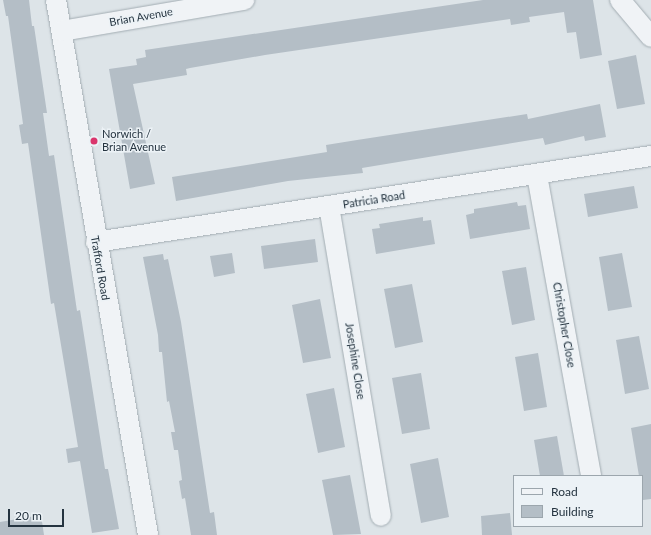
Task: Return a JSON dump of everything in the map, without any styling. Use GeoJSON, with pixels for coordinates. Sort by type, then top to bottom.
{"type":"FeatureCollection","features":[{"type":"Feature","properties":{"kind":"street","name":"Trafford Road"},"geometry":{"type":"LineString","coordinates":[[56,0],[96,242],[148,535]]}},
{"type":"Feature","properties":{"kind":"street","name":"Brian Avenue"},"geometry":{"type":"LineString","coordinates":[[62,31],[244,0]]}},
{"type":"Feature","properties":{"kind":"street"},"geometry":{"type":"LineString","coordinates":[[620,0],[651,37]]}},
{"type":"Feature","properties":{"kind":"street","name":"Patricia Road"},"geometry":{"type":"LineString","coordinates":[[96,242],[537,175],[651,156]]}},
{"type":"Feature","properties":{"kind":"street","name":"Christopher Close"},"geometry":{"type":"LineString","coordinates":[[537,175],[591,475]]}},
{"type":"Feature","properties":{"kind":"street","name":"Josephine Close"},"geometry":{"type":"LineString","coordinates":[[329,206],[381,516]]}},
{"type":"Feature","properties":{"kind":"building"},"geometry":{"type":"Polygon","coordinates":[[[3,0],[29,0],[47,113],[43,113],[49,156],[54,155],[77,311],[80,310],[105,469],[108,469],[119,529],[92,533],[80,461],[68,463],[66,449],[78,447],[54,303],[51,304],[28,143],[22,144],[19,125],[23,124],[8,16],[6,16],[3,0]]]}},
{"type":"Feature","properties":{"kind":"building"},"geometry":{"type":"Polygon","coordinates":[[[483,0],[593,0],[602,55],[580,59],[576,32],[567,33],[564,12],[529,17],[530,22],[511,25],[510,19],[265,55],[190,68],[186,69],[187,75],[133,84],[155,184],[130,189],[109,69],[137,65],[136,59],[146,57],[145,50],[483,0]]]}},
{"type":"Feature","properties":{"kind":"building"},"geometry":{"type":"Polygon","coordinates":[[[636,55],[645,104],[617,109],[608,61],[636,55]]]}},
{"type":"Feature","properties":{"kind":"building"},"geometry":{"type":"Polygon","coordinates":[[[600,104],[606,137],[585,141],[584,136],[545,145],[543,138],[362,168],[363,173],[288,181],[176,201],[172,177],[327,152],[326,145],[527,114],[528,119],[600,104]]]}},
{"type":"Feature","properties":{"kind":"building"},"geometry":{"type":"Polygon","coordinates":[[[634,186],[638,208],[588,217],[584,194],[634,186]]]}},
{"type":"Feature","properties":{"kind":"building"},"geometry":{"type":"Polygon","coordinates":[[[517,202],[518,206],[526,205],[530,229],[470,239],[466,215],[474,213],[474,209],[517,202]]]}},
{"type":"Feature","properties":{"kind":"building"},"geometry":{"type":"Polygon","coordinates":[[[423,217],[423,221],[431,220],[435,244],[376,254],[372,229],[380,228],[379,224],[423,217]]]}},
{"type":"Feature","properties":{"kind":"building"},"geometry":{"type":"Polygon","coordinates":[[[315,239],[318,262],[264,269],[261,246],[315,239]]]}},
{"type":"Feature","properties":{"kind":"building"},"geometry":{"type":"Polygon","coordinates":[[[232,253],[235,273],[214,277],[210,256],[232,253]]]}},
{"type":"Feature","properties":{"kind":"building"},"geometry":{"type":"Polygon","coordinates":[[[622,253],[632,307],[608,311],[599,257],[622,253]]]}},
{"type":"Feature","properties":{"kind":"building"},"geometry":{"type":"Polygon","coordinates":[[[163,254],[164,260],[168,259],[181,322],[210,513],[214,512],[217,535],[191,535],[185,498],[182,499],[179,481],[182,480],[178,450],[174,450],[171,432],[175,432],[169,401],[167,402],[162,352],[159,352],[158,335],[143,257],[163,254]]]}},
{"type":"Feature","properties":{"kind":"building"},"geometry":{"type":"Polygon","coordinates":[[[526,267],[535,320],[512,325],[502,271],[526,267]]]}},
{"type":"Feature","properties":{"kind":"building"},"geometry":{"type":"Polygon","coordinates":[[[412,284],[423,342],[395,348],[384,289],[412,284]]]}},
{"type":"Feature","properties":{"kind":"building"},"geometry":{"type":"Polygon","coordinates":[[[320,299],[331,358],[303,363],[292,305],[320,299]]]}},
{"type":"Feature","properties":{"kind":"building"},"geometry":{"type":"Polygon","coordinates":[[[639,336],[649,389],[625,394],[616,340],[639,336]]]}},
{"type":"Feature","properties":{"kind":"building"},"geometry":{"type":"Polygon","coordinates":[[[538,353],[547,407],[524,411],[515,357],[538,353]]]}},
{"type":"Feature","properties":{"kind":"building"},"geometry":{"type":"Polygon","coordinates":[[[421,373],[430,429],[402,434],[392,378],[421,373]]]}},
{"type":"Feature","properties":{"kind":"building"},"geometry":{"type":"Polygon","coordinates":[[[334,388],[345,447],[318,453],[306,394],[334,388]]]}},
{"type":"Feature","properties":{"kind":"building"},"geometry":{"type":"Polygon","coordinates":[[[651,424],[651,499],[643,500],[643,475],[639,475],[631,428],[651,424]]]}},
{"type":"Feature","properties":{"kind":"building"},"geometry":{"type":"Polygon","coordinates":[[[557,436],[564,475],[540,475],[534,440],[557,436]]]}},
{"type":"Feature","properties":{"kind":"building"},"geometry":{"type":"Polygon","coordinates":[[[438,458],[449,517],[421,523],[410,464],[438,458]]]}},
{"type":"Feature","properties":{"kind":"building"},"geometry":{"type":"Polygon","coordinates":[[[350,475],[361,534],[333,535],[322,480],[350,475]]]}},
{"type":"Feature","properties":{"kind":"building"},"geometry":{"type":"Polygon","coordinates":[[[510,513],[512,535],[482,535],[481,516],[510,513]]]}},
{"type":"Feature","properties":{"kind":"building"},"geometry":{"type":"Polygon","coordinates":[[[41,515],[44,535],[0,535],[0,522],[41,515]]]}},
{"type":"Feature","properties":{"kind":"place","name":"Norwich / Brian Avenue"},"geometry":{"type":"Point","coordinates":[94,141]}}]}
